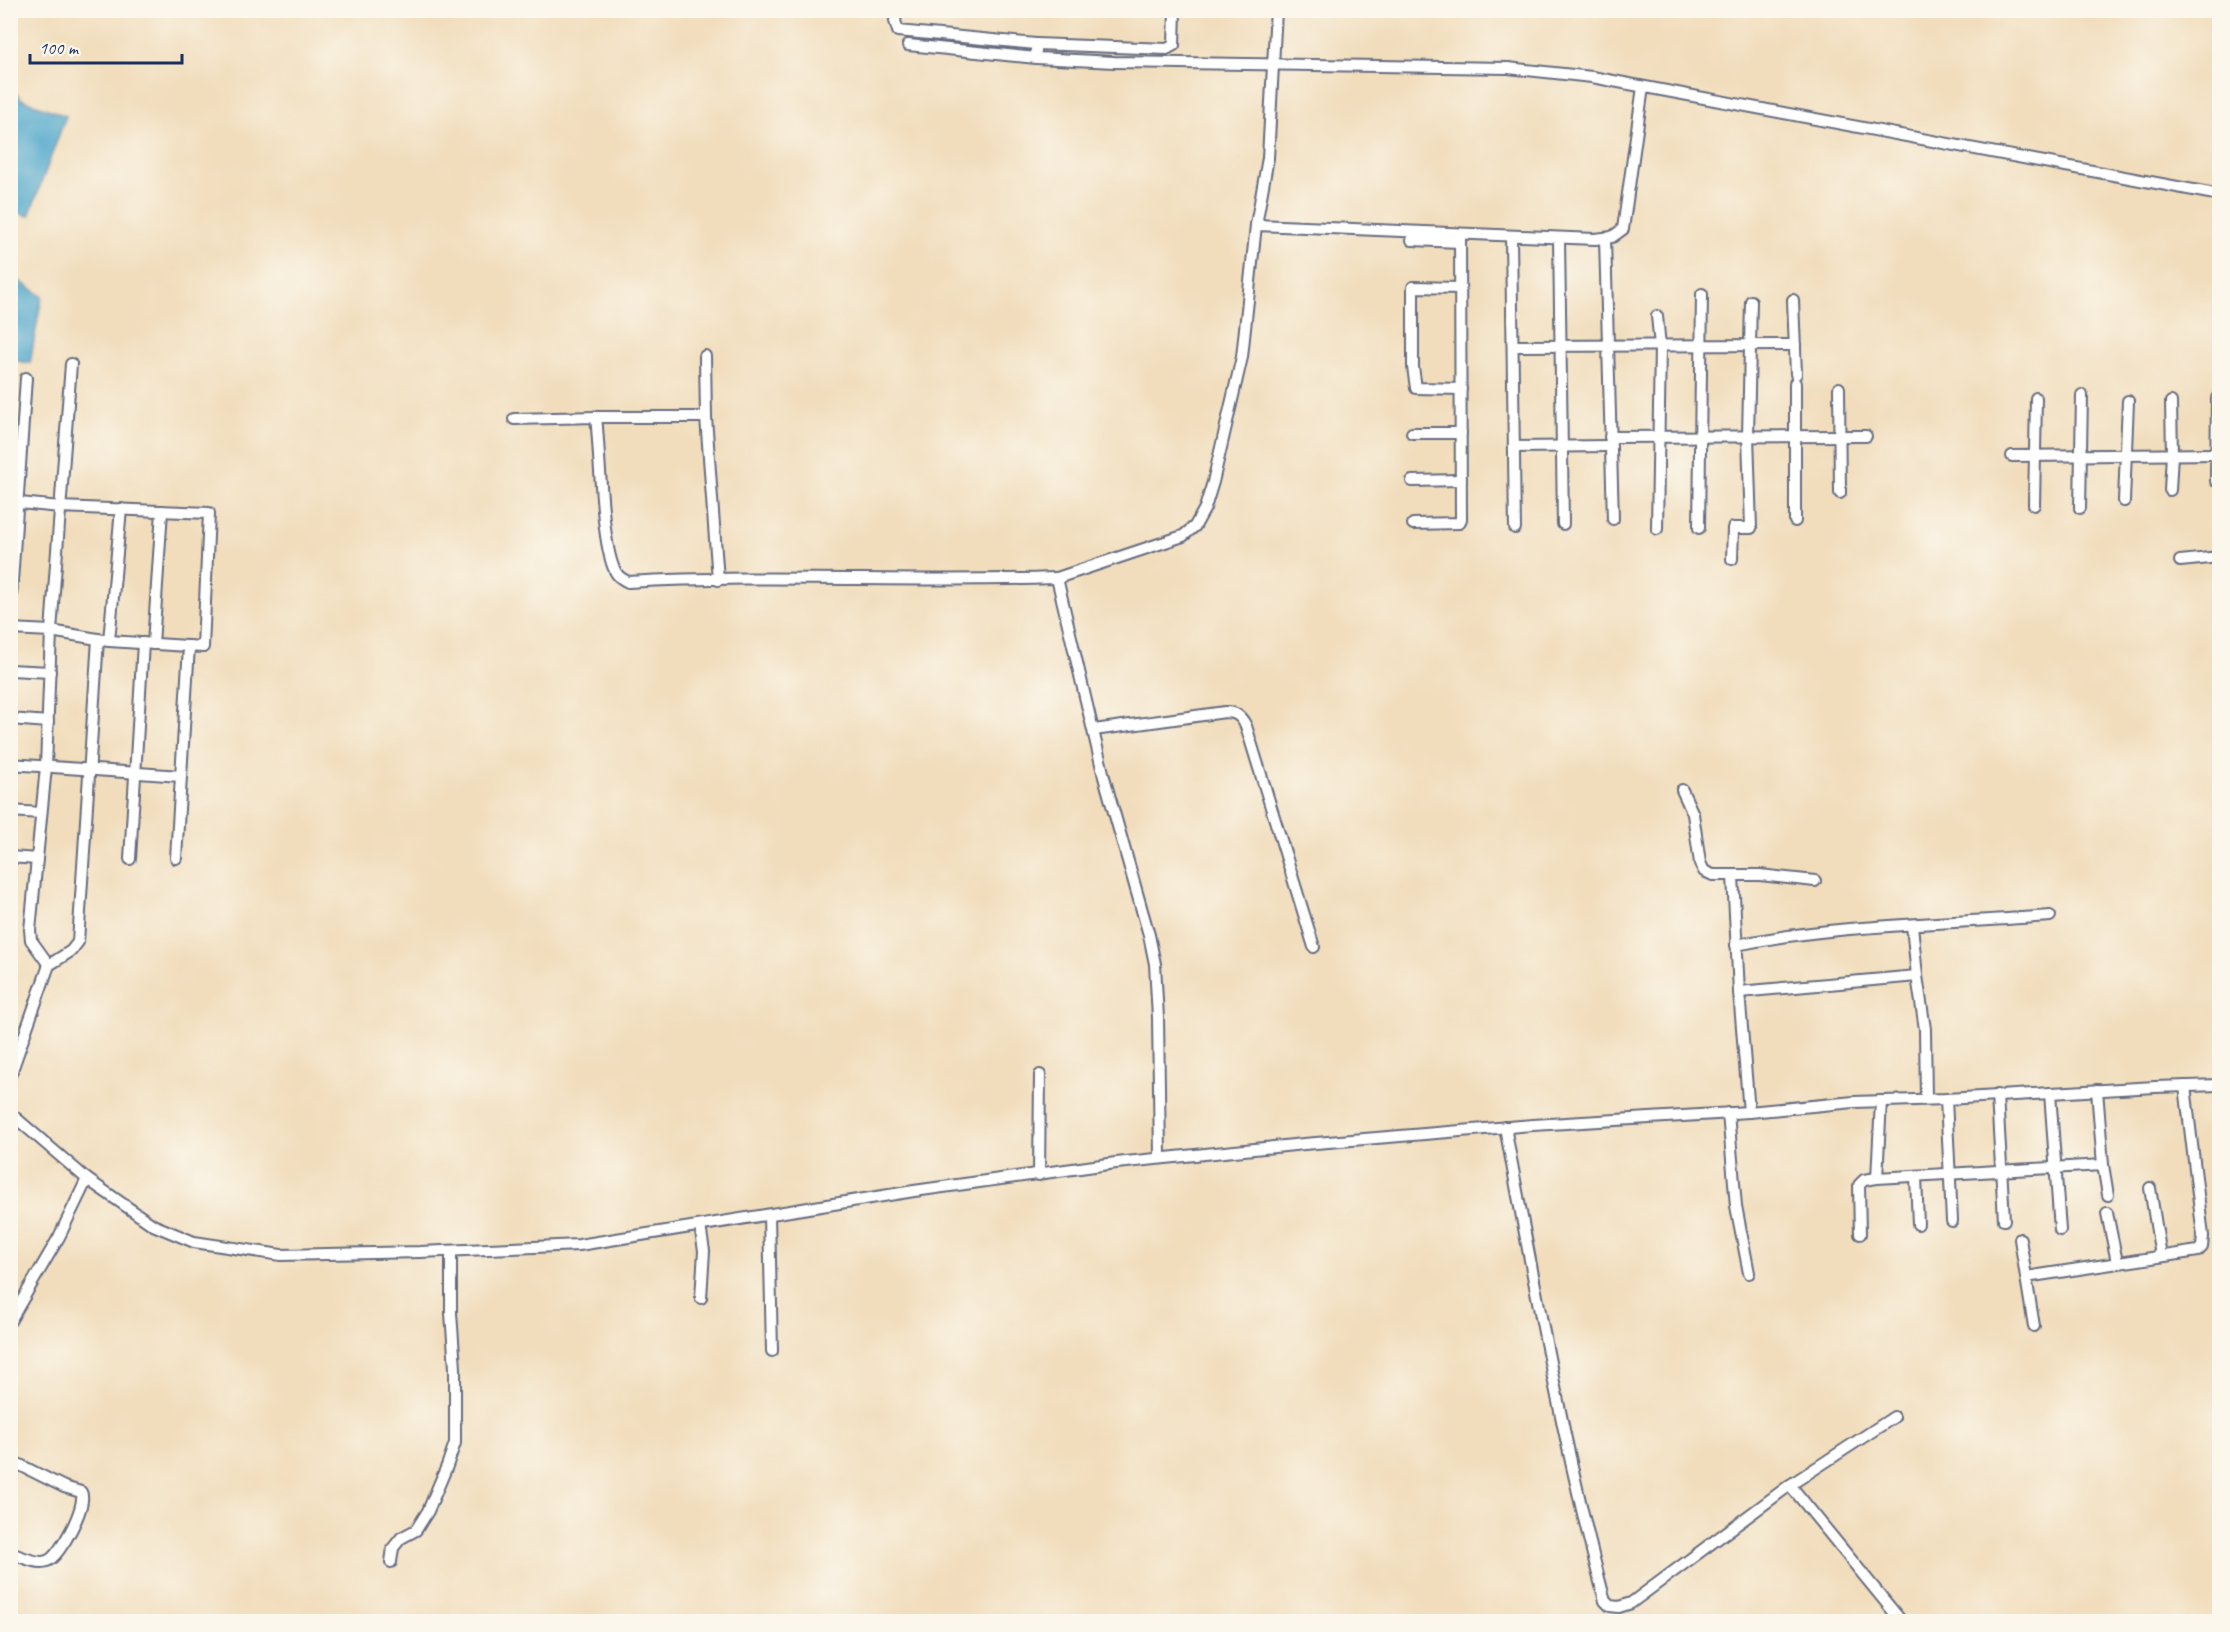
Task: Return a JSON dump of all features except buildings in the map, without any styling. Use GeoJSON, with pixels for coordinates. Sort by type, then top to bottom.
{"type":"FeatureCollection","features":[{"type":"Feature","properties":{"kind":"street"},"geometry":{"type":"LineString","coordinates":[[897,10],[895,21],[898,31],[1036,44],[1167,50],[1174,45],[1175,10]]}},
{"type":"Feature","properties":{"kind":"street"},"geometry":{"type":"LineString","coordinates":[[596,417],[606,530],[612,564],[616,573],[628,582],[766,578],[978,581],[1057,578],[1183,536],[1195,526],[1205,508],[1242,357],[1256,225],[1268,158],[1276,10]]}},
{"type":"Feature","properties":{"kind":"street"},"geometry":{"type":"LineString","coordinates":[[1036,44],[1036,58]]}},
{"type":"Feature","properties":{"kind":"street"},"geometry":{"type":"LineString","coordinates":[[908,45],[1036,58],[1273,65],[1508,68],[1592,77],[2220,195]]}},
{"type":"Feature","properties":{"kind":"street"},"geometry":{"type":"LineString","coordinates":[[1412,240],[1511,236],[1605,239],[1618,235],[1623,229],[1643,87]]}},
{"type":"Feature","properties":{"kind":"street"},"geometry":{"type":"LineString","coordinates":[[1256,225],[1460,238]]}},
{"type":"Feature","properties":{"kind":"street"},"geometry":{"type":"LineString","coordinates":[[1511,236],[1515,528]]}},
{"type":"Feature","properties":{"kind":"street"},"geometry":{"type":"LineString","coordinates":[[1413,524],[1459,523],[1461,519],[1460,238]]}},
{"type":"Feature","properties":{"kind":"street"},"geometry":{"type":"LineString","coordinates":[[1559,238],[1563,524]]}},
{"type":"Feature","properties":{"kind":"street"},"geometry":{"type":"LineString","coordinates":[[1605,239],[1613,519]]}},
{"type":"Feature","properties":{"kind":"street"},"geometry":{"type":"LineString","coordinates":[[1460,288],[1413,287],[1413,367],[1416,388],[1461,389]]}},
{"type":"Feature","properties":{"kind":"street"},"geometry":{"type":"LineString","coordinates":[[1699,528],[1702,294]]}},
{"type":"Feature","properties":{"kind":"street"},"geometry":{"type":"LineString","coordinates":[[1793,300],[1796,379],[1795,521]]}},
{"type":"Feature","properties":{"kind":"street"},"geometry":{"type":"LineString","coordinates":[[1732,559],[1733,528],[1751,528],[1748,436],[1750,301]]}},
{"type":"Feature","properties":{"kind":"street"},"geometry":{"type":"LineString","coordinates":[[1657,316],[1660,346],[1657,530]]}},
{"type":"Feature","properties":{"kind":"street"},"geometry":{"type":"LineString","coordinates":[[1513,346],[1795,345]]}},
{"type":"Feature","properties":{"kind":"street"},"geometry":{"type":"LineString","coordinates":[[705,356],[706,417],[718,580]]}},
{"type":"Feature","properties":{"kind":"street"},"geometry":{"type":"LineString","coordinates":[[50,965],[30,936],[46,767],[51,631],[71,364]]}},
{"type":"Feature","properties":{"kind":"street"},"geometry":{"type":"LineString","coordinates":[[10,611],[14,503],[26,378]]}},
{"type":"Feature","properties":{"kind":"street"},"geometry":{"type":"LineString","coordinates":[[1839,387],[1840,493]]}},
{"type":"Feature","properties":{"kind":"street"},"geometry":{"type":"LineString","coordinates":[[2080,508],[2082,395]]}},
{"type":"Feature","properties":{"kind":"street"},"geometry":{"type":"LineString","coordinates":[[2034,505],[2036,398]]}},
{"type":"Feature","properties":{"kind":"street"},"geometry":{"type":"LineString","coordinates":[[2216,481],[2217,398],[2220,399]]}},
{"type":"Feature","properties":{"kind":"street"},"geometry":{"type":"LineString","coordinates":[[2124,501],[2128,401]]}},
{"type":"Feature","properties":{"kind":"street"},"geometry":{"type":"LineString","coordinates":[[2170,490],[2171,402]]}},
{"type":"Feature","properties":{"kind":"street"},"geometry":{"type":"LineString","coordinates":[[514,419],[706,417]]}},
{"type":"Feature","properties":{"kind":"street"},"geometry":{"type":"LineString","coordinates":[[1412,434],[1461,433]]}},
{"type":"Feature","properties":{"kind":"street"},"geometry":{"type":"LineString","coordinates":[[1514,447],[1563,447],[1658,437],[1866,436]]}},
{"type":"Feature","properties":{"kind":"street"},"geometry":{"type":"LineString","coordinates":[[2012,456],[2218,454]]}},
{"type":"Feature","properties":{"kind":"street"},"geometry":{"type":"LineString","coordinates":[[1412,481],[1461,480]]}},
{"type":"Feature","properties":{"kind":"street"},"geometry":{"type":"LineString","coordinates":[[10,629],[51,631],[104,640],[203,647],[209,513],[14,503]]}},
{"type":"Feature","properties":{"kind":"street"},"geometry":{"type":"LineString","coordinates":[[10,1076],[50,965],[71,951],[78,942],[90,769],[121,509]]}},
{"type":"Feature","properties":{"kind":"street"},"geometry":{"type":"LineString","coordinates":[[130,859],[136,773],[162,511]]}},
{"type":"Feature","properties":{"kind":"street"},"geometry":{"type":"LineString","coordinates":[[2180,561],[2220,557]]}},
{"type":"Feature","properties":{"kind":"street"},"geometry":{"type":"LineString","coordinates":[[1057,578],[1104,777],[1146,923],[1155,964],[1160,1157]]}},
{"type":"Feature","properties":{"kind":"street"},"geometry":{"type":"LineString","coordinates":[[176,858],[189,646]]}},
{"type":"Feature","properties":{"kind":"street"},"geometry":{"type":"LineString","coordinates":[[10,670],[50,672]]}},
{"type":"Feature","properties":{"kind":"street"},"geometry":{"type":"LineString","coordinates":[[1094,730],[1225,712],[1234,712],[1240,716],[1250,736],[1314,947]]}},
{"type":"Feature","properties":{"kind":"street"},"geometry":{"type":"LineString","coordinates":[[10,719],[48,722]]}},
{"type":"Feature","properties":{"kind":"street"},"geometry":{"type":"LineString","coordinates":[[10,764],[181,776]]}},
{"type":"Feature","properties":{"kind":"street"},"geometry":{"type":"LineString","coordinates":[[1682,790],[1695,824],[1702,869],[1713,875],[1760,875],[1815,880]]}},
{"type":"Feature","properties":{"kind":"street"},"geometry":{"type":"LineString","coordinates":[[10,811],[41,813]]}},
{"type":"Feature","properties":{"kind":"street"},"geometry":{"type":"LineString","coordinates":[[10,857],[37,859]]}},
{"type":"Feature","properties":{"kind":"street"},"geometry":{"type":"LineString","coordinates":[[1733,876],[1739,992],[1749,1112]]}},
{"type":"Feature","properties":{"kind":"street"},"geometry":{"type":"LineString","coordinates":[[1736,945],[1838,929],[2050,915]]}},
{"type":"Feature","properties":{"kind":"street"},"geometry":{"type":"LineString","coordinates":[[1912,925],[1925,1029],[1926,1099]]}},
{"type":"Feature","properties":{"kind":"street"},"geometry":{"type":"LineString","coordinates":[[1739,992],[1917,976]]}},
{"type":"Feature","properties":{"kind":"street"},"geometry":{"type":"LineString","coordinates":[[1040,1075],[1040,1175]]}},
{"type":"Feature","properties":{"kind":"street"},"geometry":{"type":"LineString","coordinates":[[10,1113],[87,1179],[145,1221],[172,1235],[194,1242],[281,1255],[558,1247],[914,1191],[1160,1157],[1505,1127],[1749,1112],[1854,1102],[2220,1085]]}},
{"type":"Feature","properties":{"kind":"street"},"geometry":{"type":"LineString","coordinates":[[2026,1277],[2198,1251],[2203,1241],[2185,1086]]}},
{"type":"Feature","properties":{"kind":"street"},"geometry":{"type":"LineString","coordinates":[[2097,1090],[2103,1165],[2108,1195]]}},
{"type":"Feature","properties":{"kind":"street"},"geometry":{"type":"LineString","coordinates":[[2050,1093],[2060,1230]]}},
{"type":"Feature","properties":{"kind":"street"},"geometry":{"type":"LineString","coordinates":[[1997,1095],[2004,1220]]}},
{"type":"Feature","properties":{"kind":"street"},"geometry":{"type":"LineString","coordinates":[[1946,1099],[1952,1221]]}},
{"type":"Feature","properties":{"kind":"street"},"geometry":{"type":"LineString","coordinates":[[1877,1178],[1881,1101]]}},
{"type":"Feature","properties":{"kind":"street"},"geometry":{"type":"LineString","coordinates":[[1728,1113],[1736,1206],[1749,1273]]}},
{"type":"Feature","properties":{"kind":"street"},"geometry":{"type":"LineString","coordinates":[[1505,1127],[1564,1432],[1593,1557],[1607,1603],[1615,1607],[1631,1602],[1790,1485],[1894,1417]]}},
{"type":"Feature","properties":{"kind":"street"},"geometry":{"type":"LineString","coordinates":[[1860,1233],[1859,1185],[1864,1180],[2103,1165]]}},
{"type":"Feature","properties":{"kind":"street"},"geometry":{"type":"LineString","coordinates":[[1916,1177],[1918,1224]]}},
{"type":"Feature","properties":{"kind":"street"},"geometry":{"type":"LineString","coordinates":[[10,1321],[59,1237],[87,1179]]}},
{"type":"Feature","properties":{"kind":"street"},"geometry":{"type":"LineString","coordinates":[[2150,1188],[2161,1256]]}},
{"type":"Feature","properties":{"kind":"street"},"geometry":{"type":"LineString","coordinates":[[2107,1213],[2117,1262]]}},
{"type":"Feature","properties":{"kind":"street"},"geometry":{"type":"LineString","coordinates":[[769,1215],[772,1351]]}},
{"type":"Feature","properties":{"kind":"street"},"geometry":{"type":"LineString","coordinates":[[700,1226],[704,1251],[701,1298]]}},
{"type":"Feature","properties":{"kind":"street"},"geometry":{"type":"LineString","coordinates":[[2020,1239],[2034,1326]]}},
{"type":"Feature","properties":{"kind":"street"},"geometry":{"type":"LineString","coordinates":[[392,1562],[393,1548],[401,1538],[416,1530],[428,1511],[454,1443],[456,1390],[451,1313],[451,1251]]}},
{"type":"Feature","properties":{"kind":"street"},"geometry":{"type":"LineString","coordinates":[[10,1460],[64,1487],[81,1492],[83,1499],[81,1508],[63,1544],[53,1558],[41,1563],[10,1553]]}},
{"type":"Feature","properties":{"kind":"street"},"geometry":{"type":"LineString","coordinates":[[1790,1485],[1902,1622]]}},
{"type":"Feature","properties":{"kind":"water"},"geometry":{"type":"Polygon","coordinates":[[[11,87],[21,99],[66,116],[29,216],[11,211],[11,87]]]}},
{"type":"Feature","properties":{"kind":"water"},"geometry":{"type":"Polygon","coordinates":[[[10,279],[18,280],[42,296],[30,363],[11,360],[10,279]]]}}]}
